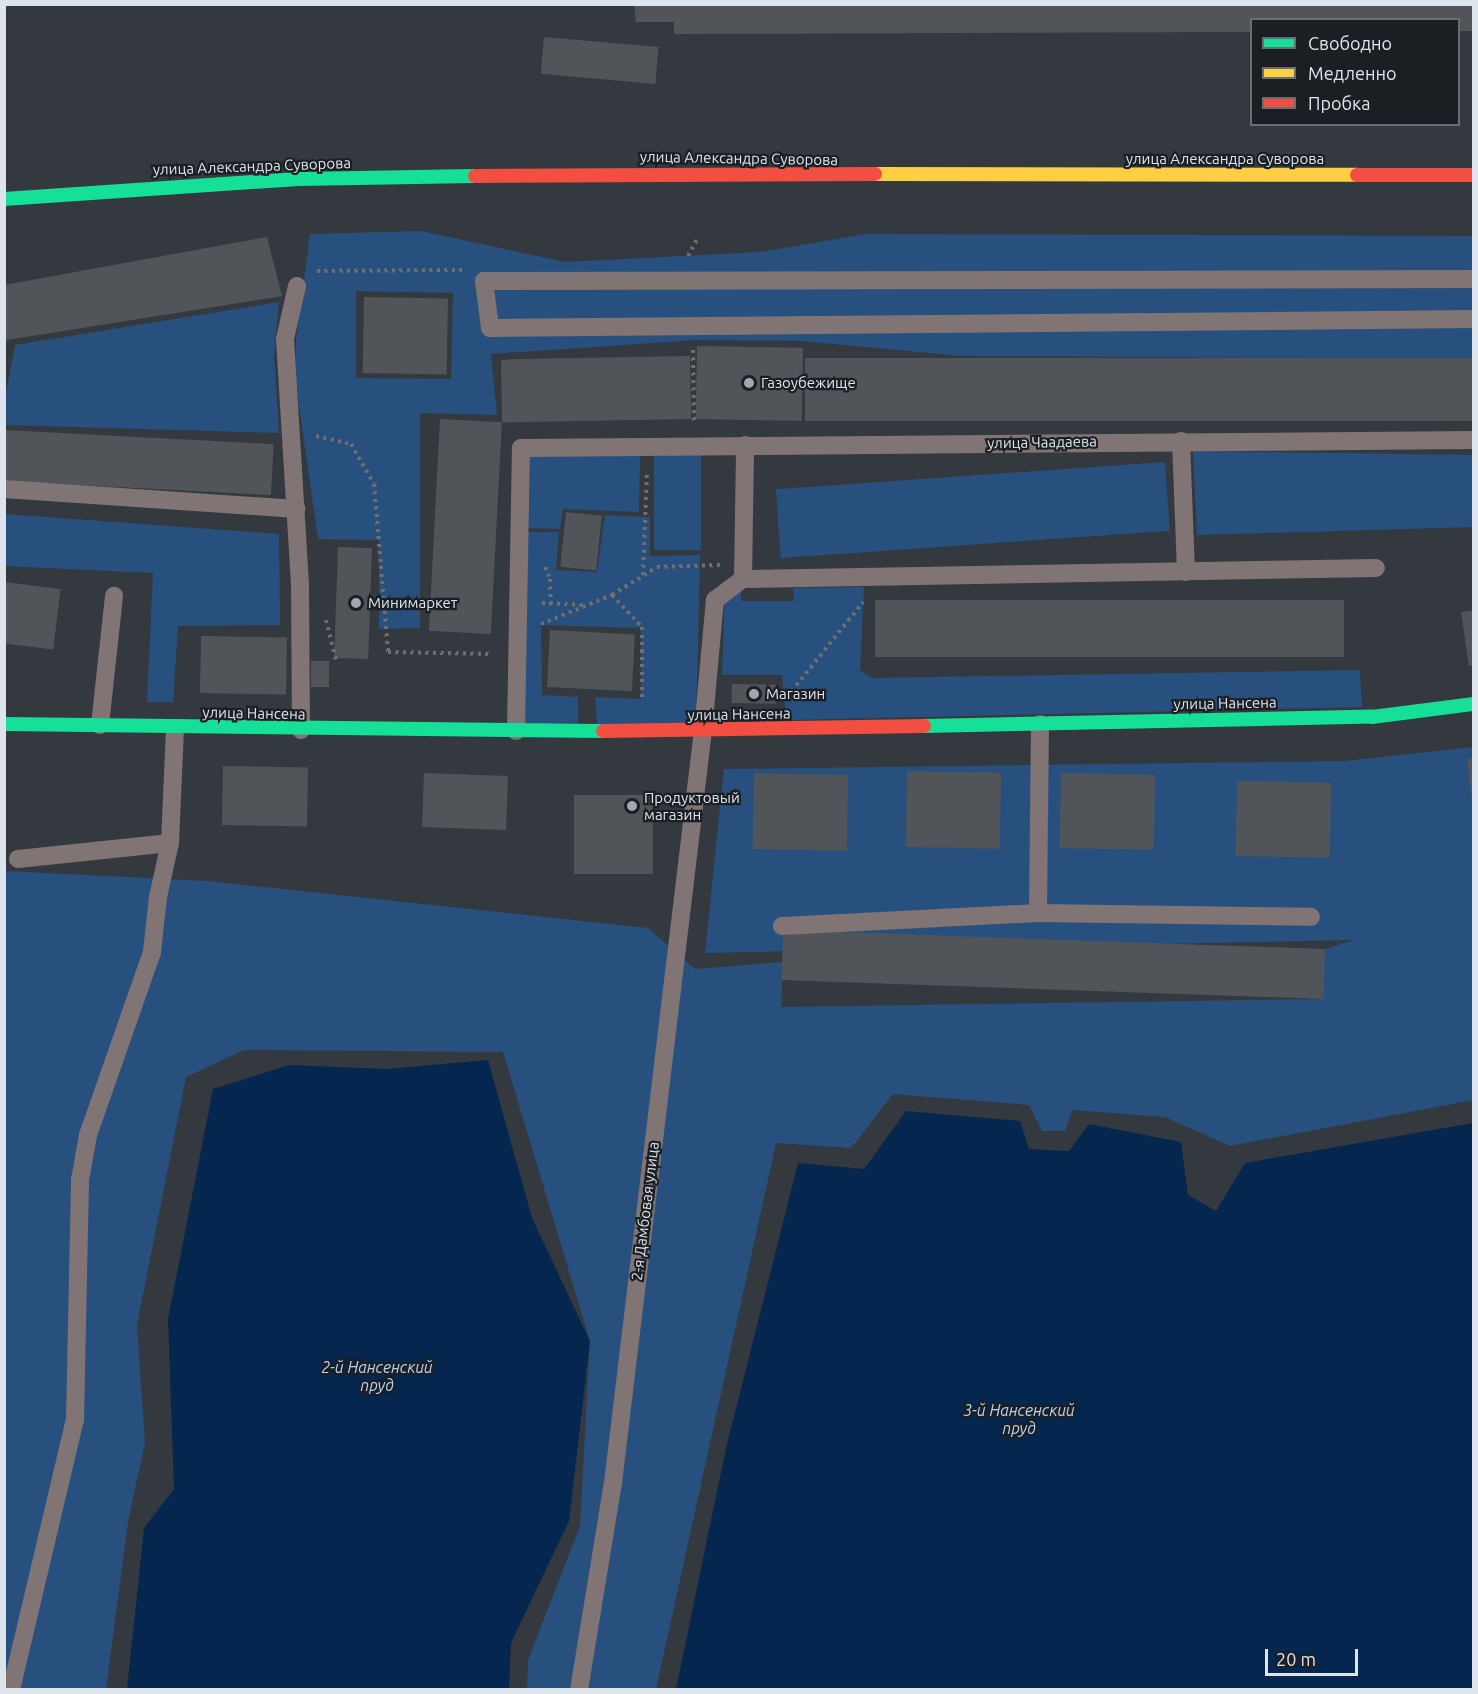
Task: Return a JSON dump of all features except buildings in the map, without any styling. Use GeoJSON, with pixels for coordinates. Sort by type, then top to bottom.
{"type":"FeatureCollection","features":[{"type":"Feature","properties":{"kind":"street","name":"улица Александра Суворова"},"geometry":{"type":"LineString","coordinates":[[4,199],[298,179],[566,174],[1473,175]]}},
{"type":"Feature","properties":{"kind":"street","name":"улица Нансена"},"geometry":{"type":"LineString","coordinates":[[4,724],[301,730],[703,731],[1372,717],[1473,704]]}},
{"type":"Feature","properties":{"kind":"lane"},"geometry":{"type":"LineString","coordinates":[[1473,279],[484,281],[490,327],[1473,319]]}},
{"type":"Feature","properties":{"kind":"lane"},"geometry":{"type":"LineString","coordinates":[[297,286],[285,339],[289,430],[296,509],[301,730]]}},
{"type":"Feature","properties":{"kind":"lane","name":"улица Чаадаева"},"geometry":{"type":"LineString","coordinates":[[518,603],[521,448],[1473,440]]}},
{"type":"Feature","properties":{"kind":"lane"},"geometry":{"type":"LineString","coordinates":[[1181,441],[1186,572]]}},
{"type":"Feature","properties":{"kind":"lane"},"geometry":{"type":"LineString","coordinates":[[703,731],[715,600],[744,572],[744,445]]}},
{"type":"Feature","properties":{"kind":"lane"},"geometry":{"type":"LineString","coordinates":[[4,489],[296,509]]}},
{"type":"Feature","properties":{"kind":"lane"},"geometry":{"type":"LineString","coordinates":[[744,572],[882,577],[1376,568]]}},
{"type":"Feature","properties":{"kind":"lane"},"geometry":{"type":"LineString","coordinates":[[100,725],[114,596]]}},
{"type":"Feature","properties":{"kind":"lane"},"geometry":{"type":"LineString","coordinates":[[516,731],[518,603]]}},
{"type":"Feature","properties":{"kind":"lane"},"geometry":{"type":"LineString","coordinates":[[1038,913],[1040,724]]}},
{"type":"Feature","properties":{"kind":"lane"},"geometry":{"type":"LineString","coordinates":[[11,1689],[75,1420],[80,1180],[88,1135],[152,952],[158,897],[170,843],[175,728]]}},
{"type":"Feature","properties":{"kind":"lane","name":"2-я Дамбовая улица"},"geometry":{"type":"LineString","coordinates":[[579,1689],[613,1483],[703,731]]}},
{"type":"Feature","properties":{"kind":"lane"},"geometry":{"type":"LineString","coordinates":[[18,859],[170,843]]}},
{"type":"Feature","properties":{"kind":"lane"},"geometry":{"type":"LineString","coordinates":[[782,926],[1038,913],[1311,917]]}},
{"type":"Feature","properties":{"kind":"path"},"geometry":{"type":"LineString","coordinates":[[297,286],[313,272],[457,267],[484,281]]}},
{"type":"Feature","properties":{"kind":"path"},"geometry":{"type":"LineString","coordinates":[[289,430],[351,444],[374,484],[388,652],[518,655]]}},
{"type":"Feature","properties":{"kind":"path"},"geometry":{"type":"LineString","coordinates":[[643,576],[648,446]]}},
{"type":"Feature","properties":{"kind":"path"},"geometry":{"type":"LineString","coordinates":[[518,633],[612,595],[657,567],[744,572]]}},
{"type":"Feature","properties":{"kind":"path"},"geometry":{"type":"LineString","coordinates":[[760,730],[882,577]]}},
{"type":"Feature","properties":{"kind":"path"},"geometry":{"type":"LineString","coordinates":[[612,595],[642,627],[642,731]]}},
{"type":"Feature","properties":{"kind":"path"},"geometry":{"type":"LineString","coordinates":[[518,603],[586,605]]}},
{"type":"Feature","properties":{"kind":"shaded area"},"geometry":{"type":"Polygon","coordinates":[[[421,231],[565,262],[760,252],[866,234],[1473,236],[1473,359],[962,356],[802,341],[698,340],[491,354],[497,415],[420,413],[420,628],[379,629],[379,540],[318,539],[295,378],[296,341],[310,234],[421,231]],[[356,291],[356,378],[451,379],[453,293],[356,291]]]}},
{"type":"Feature","properties":{"kind":"shaded area"},"geometry":{"type":"Polygon","coordinates":[[[279,302],[274,356],[279,433],[5,425],[5,399],[15,345],[279,302]]]}},
{"type":"Feature","properties":{"kind":"shaded area"},"geometry":{"type":"Polygon","coordinates":[[[1193,451],[1473,455],[1473,527],[1197,535],[1193,451]]]}},
{"type":"Feature","properties":{"kind":"shaded area"},"geometry":{"type":"Polygon","coordinates":[[[640,452],[639,512],[563,509],[560,529],[524,528],[527,455],[640,452]]]}},
{"type":"Feature","properties":{"kind":"shaded area"},"geometry":{"type":"Polygon","coordinates":[[[654,453],[701,453],[701,550],[654,550],[654,453]]]}},
{"type":"Feature","properties":{"kind":"shaded area"},"geometry":{"type":"Polygon","coordinates":[[[1165,462],[1170,531],[781,558],[776,489],[1165,462]]]}},
{"type":"Feature","properties":{"kind":"shaded area"},"geometry":{"type":"Polygon","coordinates":[[[5,514],[279,534],[280,625],[178,626],[173,702],[147,702],[153,573],[5,566],[5,514]]]}},
{"type":"Feature","properties":{"kind":"shaded area"},"geometry":{"type":"Polygon","coordinates":[[[605,515],[650,517],[650,556],[700,555],[696,725],[597,724],[595,697],[641,699],[641,628],[541,625],[542,695],[578,697],[578,723],[521,725],[524,532],[559,532],[556,570],[597,572],[605,515]]]}},
{"type":"Feature","properties":{"kind":"shaded area"},"geometry":{"type":"Polygon","coordinates":[[[725,587],[741,587],[741,601],[794,601],[793,588],[864,587],[860,670],[872,678],[1360,670],[1362,707],[786,720],[782,675],[722,675],[725,587]]]}},
{"type":"Feature","properties":{"kind":"shaded area"},"geometry":{"type":"Polygon","coordinates":[[[1473,747],[1473,1100],[1230,1146],[1165,1117],[1072,1110],[1065,1131],[1042,1131],[1029,1105],[893,1094],[851,1148],[776,1143],[656,1689],[527,1690],[528,1660],[580,1526],[590,1341],[503,1052],[244,1050],[186,1077],[137,1325],[145,1443],[128,1522],[106,1689],[5,1689],[4,871],[208,881],[648,928],[695,969],[783,962],[781,1007],[1322,999],[1325,949],[1353,940],[705,953],[724,769],[1345,761],[1473,747]]]}},
{"type":"Feature","properties":{"kind":"water","name":"2-й Нансенский пруд"},"geometry":{"type":"Polygon","coordinates":[[[488,1060],[532,1218],[590,1341],[569,1521],[511,1643],[509,1689],[127,1689],[144,1528],[174,1489],[168,1319],[213,1089],[289,1065],[387,1069],[488,1060]]]}},
{"type":"Feature","properties":{"kind":"water","name":"3-й Нансенский пруд"},"geometry":{"type":"Polygon","coordinates":[[[906,1111],[1020,1121],[1029,1149],[1069,1151],[1089,1124],[1181,1142],[1188,1195],[1216,1211],[1245,1163],[1473,1123],[1473,1689],[676,1689],[726,1448],[798,1163],[864,1169],[906,1111]]]}},
{"type":"Feature","properties":{"kind":"traffic: fast"},"geometry":{"type":"LineString","coordinates":[[4,199],[298,179],[475,176]]}},
{"type":"Feature","properties":{"kind":"traffic: fast"},"geometry":{"type":"LineString","coordinates":[[924,726],[1372,717],[1474,704]]}},
{"type":"Feature","properties":{"kind":"traffic: fast"},"geometry":{"type":"LineString","coordinates":[[4,724],[603,731]]}},
{"type":"Feature","properties":{"kind":"traffic: slow"},"geometry":{"type":"LineString","coordinates":[[875,174],[1357,175]]}},
{"type":"Feature","properties":{"kind":"traffic: jam"},"geometry":{"type":"LineString","coordinates":[[475,176],[875,174]]}},
{"type":"Feature","properties":{"kind":"traffic: jam"},"geometry":{"type":"LineString","coordinates":[[1357,175],[1474,175]]}},
{"type":"Feature","properties":{"kind":"traffic: jam"},"geometry":{"type":"LineString","coordinates":[[603,731],[924,726]]}},
{"type":"Feature","properties":{"kind":"place","name":"Газоубежище"},"geometry":{"type":"Point","coordinates":[749,383]}},
{"type":"Feature","properties":{"kind":"place","name":"Минимаркет"},"geometry":{"type":"Point","coordinates":[356,603]}},
{"type":"Feature","properties":{"kind":"place","name":"Магазин"},"geometry":{"type":"Point","coordinates":[754,694]}},
{"type":"Feature","properties":{"kind":"place","name":"Продуктовый магазин"},"geometry":{"type":"Point","coordinates":[632,806]}}]}
